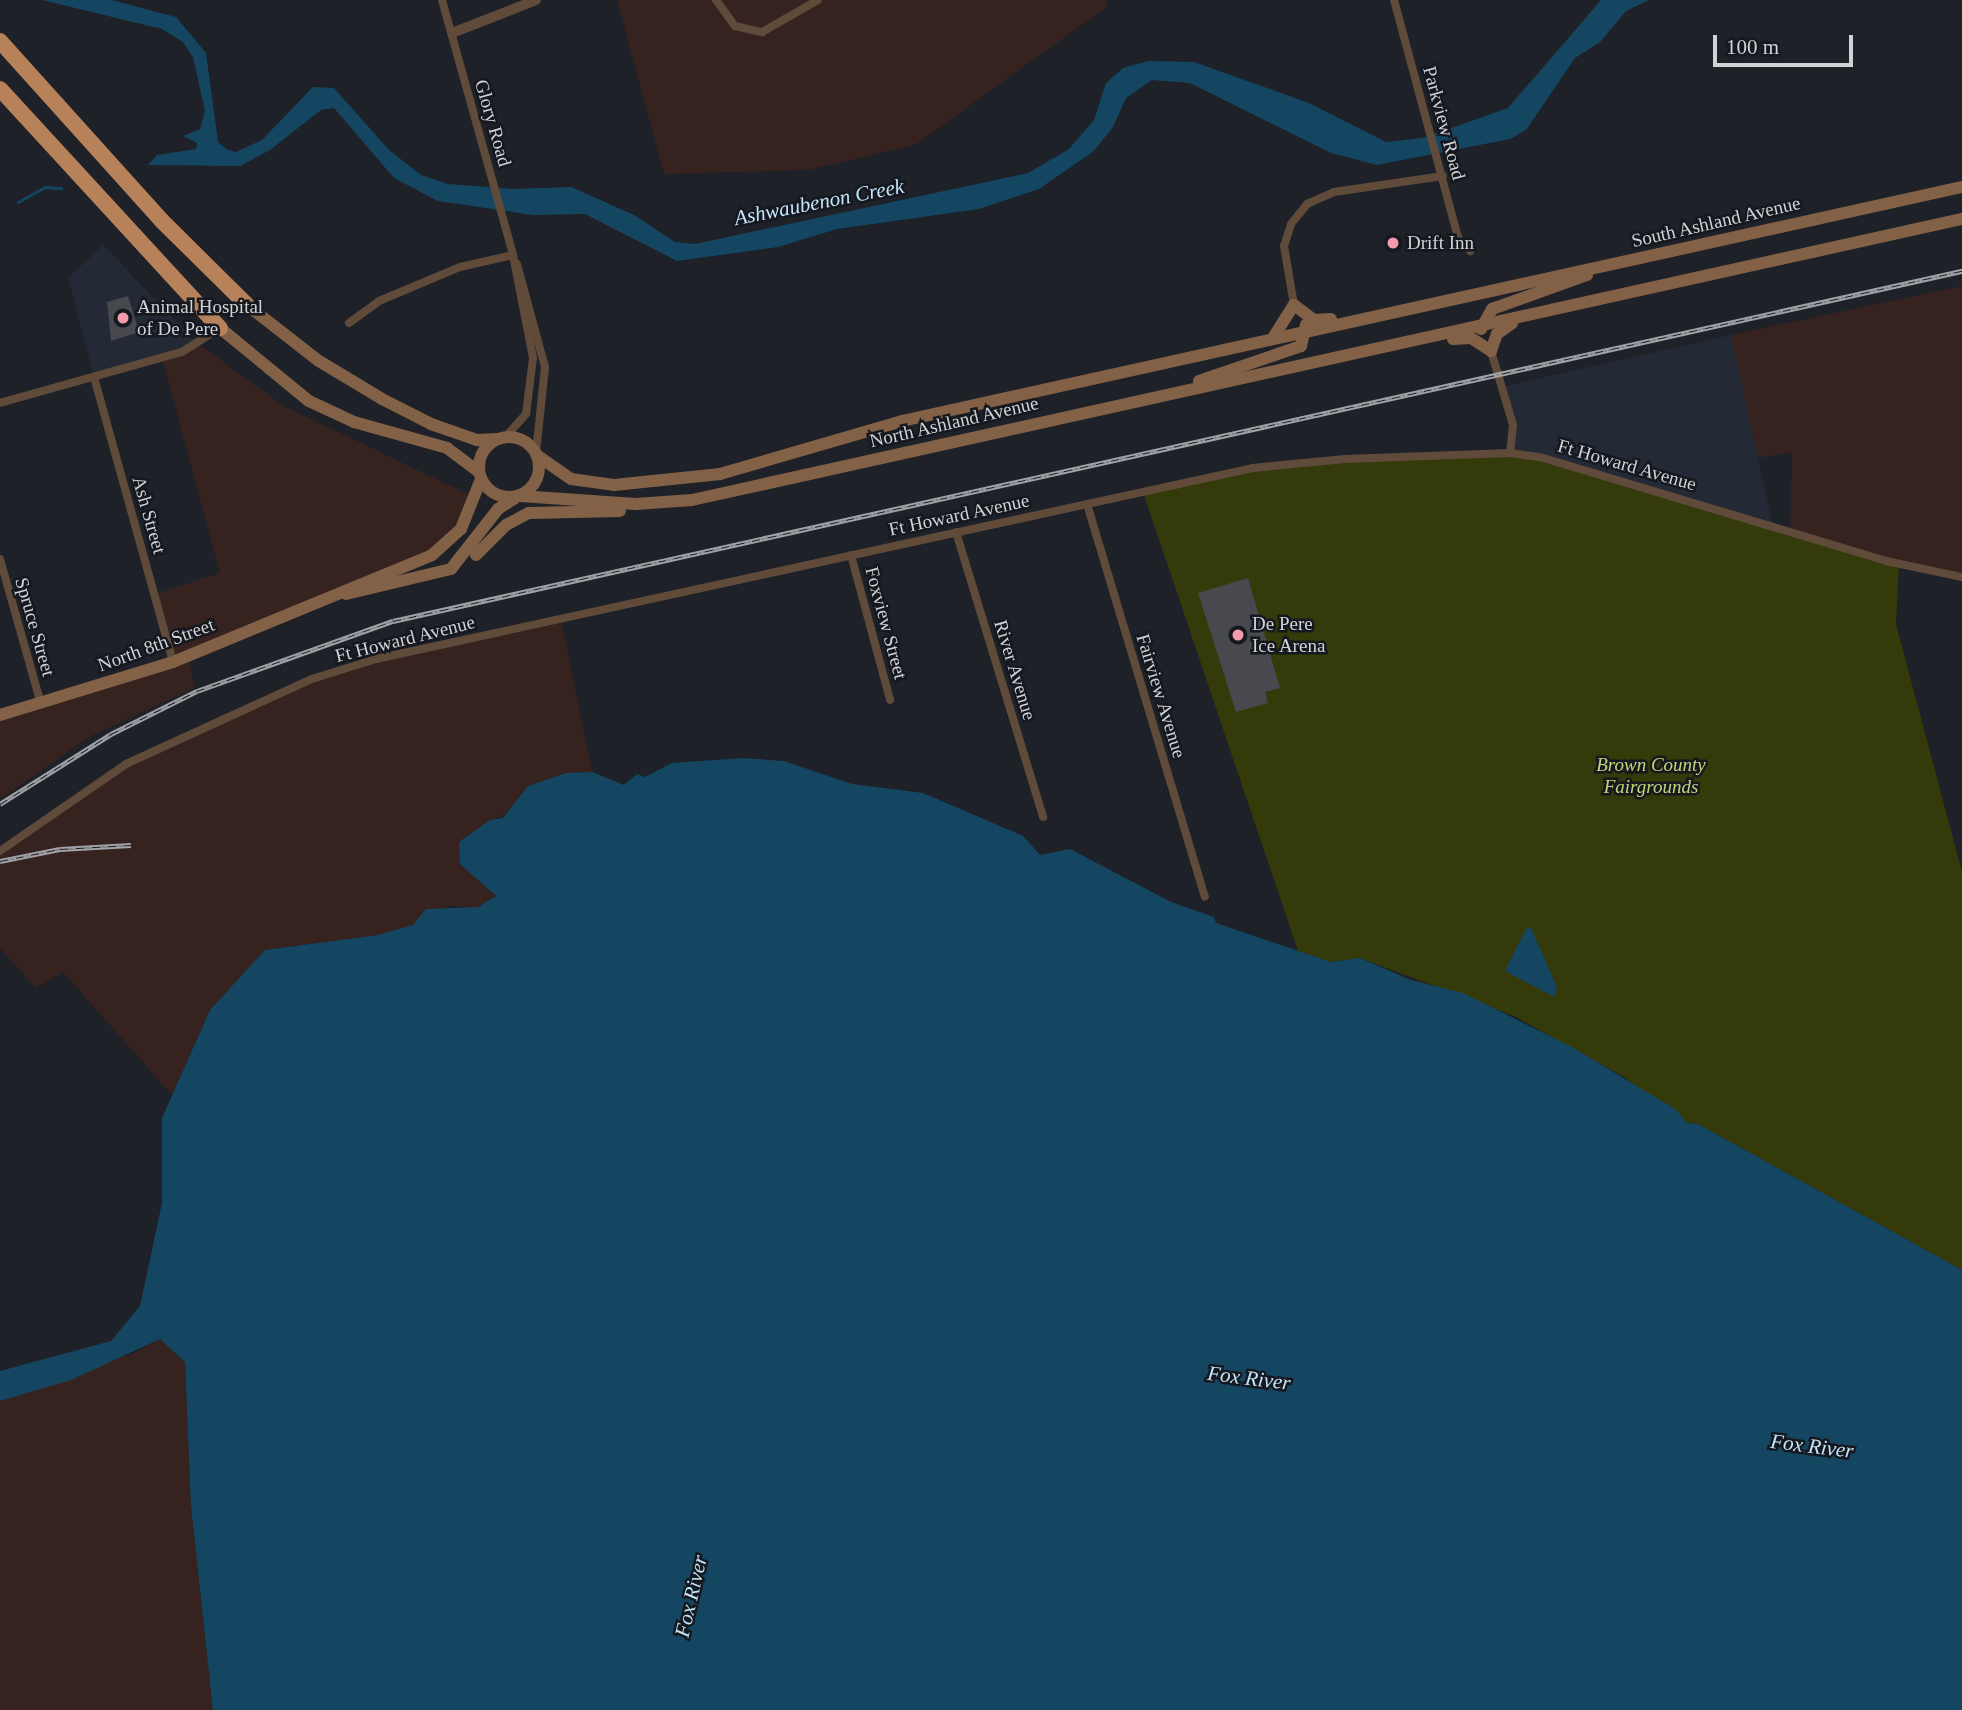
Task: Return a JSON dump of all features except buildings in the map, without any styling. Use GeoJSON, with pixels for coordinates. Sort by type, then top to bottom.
{"type":"FeatureCollection","features":[{"type":"Feature","properties":{"kind":"highway"},"geometry":{"type":"LineString","coordinates":[[0,41],[170,229],[247,305]]}},
{"type":"Feature","properties":{"kind":"highway"},"geometry":{"type":"LineString","coordinates":[[0,89],[220,328]]}},
{"type":"Feature","properties":{"kind":"main road","name":"South Ashland Avenue"},"geometry":{"type":"LineString","coordinates":[[1477,293],[1962,187]]}},
{"type":"Feature","properties":{"kind":"main road"},"geometry":{"type":"LineString","coordinates":[[1481,326],[1962,219]]}},
{"type":"Feature","properties":{"kind":"main road"},"geometry":{"type":"LineString","coordinates":[[1487,347],[1481,326],[1492,309],[1599,268]]}},
{"type":"Feature","properties":{"kind":"main road"},"geometry":{"type":"LineString","coordinates":[[1298,309],[1324,321],[1537,273],[1573,273]]}},
{"type":"Feature","properties":{"kind":"main road","name":"North Ashland Avenue"},"geometry":{"type":"LineString","coordinates":[[537,454],[571,479],[591,483],[682,481],[902,421],[1477,293]]}},
{"type":"Feature","properties":{"kind":"main road"},"geometry":{"type":"LineString","coordinates":[[247,305],[308,354],[382,399],[431,424],[477,440],[521,439],[537,454],[539,475],[517,497],[498,509],[451,569]]}},
{"type":"Feature","properties":{"kind":"main road"},"geometry":{"type":"LineString","coordinates":[[1170,394],[1292,351],[1306,341],[1308,332],[1298,309]]}},
{"type":"Feature","properties":{"kind":"main road"},"geometry":{"type":"LineString","coordinates":[[1273,338],[1298,309]]}},
{"type":"Feature","properties":{"kind":"main road"},"geometry":{"type":"LineString","coordinates":[[1487,347],[1500,330],[1528,315]]}},
{"type":"Feature","properties":{"kind":"main road","name":"North Ashland Avenue"},"geometry":{"type":"LineString","coordinates":[[451,569],[475,556],[506,525],[529,513],[624,511],[636,504],[713,496],[1481,326]]}},
{"type":"Feature","properties":{"kind":"main road"},"geometry":{"type":"LineString","coordinates":[[220,328],[309,401],[354,422],[447,448],[480,476],[495,494],[636,504]]}},
{"type":"Feature","properties":{"kind":"main road"},"geometry":{"type":"LineString","coordinates":[[1261,374],[1266,381],[1459,338],[1487,347]]}},
{"type":"Feature","properties":{"kind":"main road"},"geometry":{"type":"LineString","coordinates":[[480,476],[482,452],[501,438]]}},
{"type":"Feature","properties":{"kind":"main road","name":"North 8th Street"},"geometry":{"type":"LineString","coordinates":[[0,715],[173,662],[321,598],[432,555],[461,529],[480,476]]}},
{"type":"Feature","properties":{"kind":"main road","name":"North 8th Street"},"geometry":{"type":"LineString","coordinates":[[321,598],[422,580],[451,569]]}},
{"type":"Feature","properties":{"kind":"street","name":"Glory Road"},"geometry":{"type":"LineString","coordinates":[[442,0],[513,255],[532,380],[526,414],[501,438]]}},
{"type":"Feature","properties":{"kind":"street"},"geometry":{"type":"LineString","coordinates":[[452,33],[536,0]]}},
{"type":"Feature","properties":{"kind":"street"},"geometry":{"type":"LineString","coordinates":[[716,0],[735,26],[762,32],[818,0]]}},
{"type":"Feature","properties":{"kind":"street","name":"Parkview Road"},"geometry":{"type":"LineString","coordinates":[[1394,0],[1432,132],[1458,238],[1470,251]]}},
{"type":"Feature","properties":{"kind":"street"},"geometry":{"type":"LineString","coordinates":[[1298,309],[1284,246],[1291,224],[1307,204],[1334,192],[1443,176]]}},
{"type":"Feature","properties":{"kind":"street","name":"Glory Road"},"geometry":{"type":"LineString","coordinates":[[513,255],[526,282],[545,367],[537,454]]}},
{"type":"Feature","properties":{"kind":"street"},"geometry":{"type":"LineString","coordinates":[[349,323],[379,301],[460,267],[513,255]]}},
{"type":"Feature","properties":{"kind":"street"},"geometry":{"type":"LineString","coordinates":[[0,403],[182,352],[220,328]]}},
{"type":"Feature","properties":{"kind":"street"},"geometry":{"type":"LineString","coordinates":[[1487,347],[1513,425],[1510,453]]}},
{"type":"Feature","properties":{"kind":"street","name":"Ash Street"},"geometry":{"type":"LineString","coordinates":[[94,377],[173,662]]}},
{"type":"Feature","properties":{"kind":"street","name":"Ft Howard Avenue"},"geometry":{"type":"LineString","coordinates":[[0,851],[126,764],[312,679],[376,659],[1254,468],[1510,453],[1565,461],[1886,561],[1962,576]]}},
{"type":"Feature","properties":{"kind":"street","name":"Fairview Avenue"},"geometry":{"type":"LineString","coordinates":[[1087,504],[1205,897]]}},
{"type":"Feature","properties":{"kind":"street","name":"River Avenue"},"geometry":{"type":"LineString","coordinates":[[956,532],[1043,817]]}},
{"type":"Feature","properties":{"kind":"street","name":"Foxview Street"},"geometry":{"type":"LineString","coordinates":[[851,555],[890,700]]}},
{"type":"Feature","properties":{"kind":"street","name":"Spruce Street"},"geometry":{"type":"LineString","coordinates":[[0,559],[41,704]]}},
{"type":"Feature","properties":{"kind":"shaded area"},"geometry":{"type":"Polygon","coordinates":[[[617,0],[1106,0],[1108,6],[915,145],[807,170],[664,174],[617,0]]]}},
{"type":"Feature","properties":{"kind":"shaded area"},"geometry":{"type":"Polygon","coordinates":[[[103,245],[197,343],[94,377],[68,278],[103,245]]]}},
{"type":"Feature","properties":{"kind":"shaded area"},"geometry":{"type":"Polygon","coordinates":[[[1962,286],[1962,577],[1790,532],[1792,452],[1758,458],[1731,335],[1962,286]]]}},
{"type":"Feature","properties":{"kind":"shaded area"},"geometry":{"type":"Polygon","coordinates":[[[1731,335],[1773,527],[1510,453],[1513,436],[1501,387],[1731,335]]]}},
{"type":"Feature","properties":{"kind":"shaded area"},"geometry":{"type":"Polygon","coordinates":[[[197,343],[284,406],[476,498],[444,545],[189,656],[194,688],[91,736],[0,799],[0,715],[173,662],[155,594],[220,573],[162,358],[197,343]]]}},
{"type":"Feature","properties":{"kind":"shaded area"},"geometry":{"type":"Polygon","coordinates":[[[561,618],[592,772],[566,773],[528,786],[512,811],[490,820],[460,864],[496,896],[473,910],[450,905],[413,925],[378,935],[265,950],[210,1010],[172,1095],[63,972],[36,988],[0,948],[0,851],[84,789],[270,697],[376,659],[561,618]]]}},
{"type":"Feature","properties":{"kind":"shaded area"},"geometry":{"type":"Polygon","coordinates":[[[160,1339],[185,1362],[191,1506],[213,1710],[0,1710],[0,1384],[130,1355],[160,1339]]]}},
{"type":"Feature","properties":{"kind":"green space","name":"Brown County Fairgrounds"},"geometry":{"type":"Polygon","coordinates":[[[1510,453],[1565,461],[1899,564],[1896,624],[1962,872],[1962,1270],[1698,1124],[1687,1123],[1624,1077],[1514,1016],[1360,958],[1331,962],[1298,951],[1143,492],[1253,468],[1510,453]]]}},
{"type":"Feature","properties":{"kind":"water"},"geometry":{"type":"Polygon","coordinates":[[[42,0],[111,0],[176,17],[206,53],[218,142],[228,150],[236,152],[262,140],[313,87],[334,88],[389,150],[421,175],[448,184],[512,189],[571,187],[634,215],[675,242],[695,244],[1028,173],[1069,149],[1094,120],[1106,83],[1123,68],[1148,61],[1194,62],[1309,103],[1386,142],[1423,138],[1508,108],[1601,0],[1649,0],[1626,11],[1600,42],[1575,58],[1526,130],[1510,139],[1377,165],[1331,153],[1190,83],[1152,80],[1126,98],[1113,127],[1094,151],[1039,189],[979,209],[837,229],[778,247],[677,261],[585,214],[533,215],[438,201],[394,178],[334,108],[321,110],[270,150],[240,166],[148,165],[157,155],[196,149],[197,143],[183,136],[200,129],[205,111],[193,57],[183,42],[162,29],[42,0]]]}},
{"type":"Feature","properties":{"kind":"water","name":"Fox River"},"geometry":{"type":"Polygon","coordinates":[[[743,758],[784,761],[852,784],[923,793],[1023,836],[1040,855],[1070,849],[1171,902],[1214,917],[1216,923],[1331,962],[1360,958],[1411,980],[1463,993],[1572,1047],[1675,1109],[1687,1123],[1698,1124],[1962,1270],[1962,1710],[213,1710],[191,1506],[185,1362],[160,1339],[71,1380],[0,1401],[0,1371],[111,1341],[140,1306],[162,1203],[162,1118],[210,1010],[265,950],[378,935],[413,925],[426,909],[478,907],[496,896],[460,864],[459,842],[490,820],[503,818],[528,786],[566,773],[592,772],[624,785],[637,774],[645,777],[672,763],[743,758]]]}},
{"type":"Feature","properties":{"kind":"water"},"geometry":{"type":"Polygon","coordinates":[[[1531,928],[1557,987],[1554,997],[1505,971],[1526,929],[1531,928]]]}},
{"type":"Feature","properties":{"kind":"waterway"},"geometry":{"type":"LineString","coordinates":[[18,202],[45,187],[61,188]]}},
{"type":"Feature","properties":{"kind":"railway"},"geometry":{"type":"LineString","coordinates":[[0,804],[111,734],[197,691],[393,621],[1962,271]]}},
{"type":"Feature","properties":{"kind":"railway"},"geometry":{"type":"LineString","coordinates":[[0,861],[60,849],[131,845]]}},
{"type":"Feature","properties":{"kind":"place","name":"Drift Inn"},"geometry":{"type":"Point","coordinates":[1393,243]}},
{"type":"Feature","properties":{"kind":"place","name":"Animal Hospital of De Pere"},"geometry":{"type":"Point","coordinates":[123,318]}},
{"type":"Feature","properties":{"kind":"place","name":"De Pere Ice Arena"},"geometry":{"type":"Point","coordinates":[1238,635]}},
{"type":"Feature","properties":{"kind":"water label","name":"Ashwaubenon Creek"},"geometry":{"type":"Point","coordinates":[819,202]}}]}
